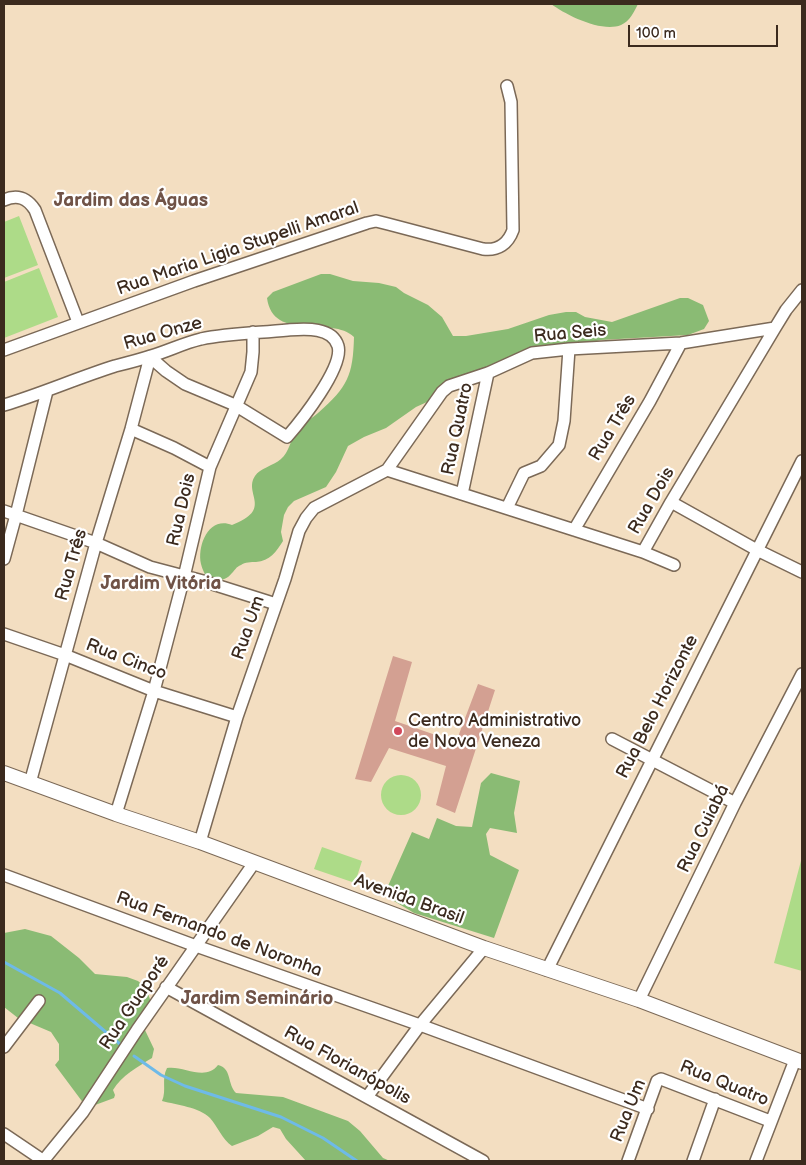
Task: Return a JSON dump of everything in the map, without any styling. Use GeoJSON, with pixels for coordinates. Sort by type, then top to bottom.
{"type":"FeatureCollection","features":[{"type":"Feature","properties":{"kind":"street","name":"Rua Maria Ligia Stupelli Amaral"},"geometry":{"type":"LineString","coordinates":[[4,350],[205,277],[367,223],[388,224],[483,249],[495,250],[499,248],[506,243],[513,230],[511,102],[506,86]]}},
{"type":"Feature","properties":{"kind":"street"},"geometry":{"type":"LineString","coordinates":[[4,200],[12,197],[25,199],[35,210],[78,322]]}},
{"type":"Feature","properties":{"kind":"street","name":"Rua Dois"},"geometry":{"type":"LineString","coordinates":[[387,470],[644,552],[671,502],[775,328],[802,290]]}},
{"type":"Feature","properties":{"kind":"street","name":"Rua Onze"},"geometry":{"type":"LineString","coordinates":[[4,405],[200,339],[253,332],[308,328],[330,336],[335,340],[339,353],[334,368],[308,412],[287,436],[235,405]]}},
{"type":"Feature","properties":{"kind":"street","name":"Rua Seis"},"geometry":{"type":"LineString","coordinates":[[387,470],[442,392],[449,386],[532,353],[569,349],[681,343],[775,328]]}},
{"type":"Feature","properties":{"kind":"street","name":"Rua Dois"},"geometry":{"type":"LineString","coordinates":[[116,814],[154,691],[210,467],[235,405],[251,372],[253,332]]}},
{"type":"Feature","properties":{"kind":"street","name":"Rua Três"},"geometry":{"type":"LineString","coordinates":[[574,530],[650,401],[681,343]]}},
{"type":"Feature","properties":{"kind":"street"},"geometry":{"type":"LineString","coordinates":[[507,508],[524,473],[542,466],[558,445],[564,421],[569,349]]}},
{"type":"Feature","properties":{"kind":"street"},"geometry":{"type":"LineString","coordinates":[[150,357],[185,384],[235,405]]}},
{"type":"Feature","properties":{"kind":"street","name":"Rua Três"},"geometry":{"type":"LineString","coordinates":[[30,783],[96,543],[131,429],[150,357]]}},
{"type":"Feature","properties":{"kind":"street","name":"Rua Quatro"},"geometry":{"type":"LineString","coordinates":[[462,494],[488,372]]}},
{"type":"Feature","properties":{"kind":"street"},"geometry":{"type":"LineString","coordinates":[[4,559],[47,391]]}},
{"type":"Feature","properties":{"kind":"street"},"geometry":{"type":"LineString","coordinates":[[131,429],[174,448],[210,467]]}},
{"type":"Feature","properties":{"kind":"street","name":"Rua Belo Horizonte"},"geometry":{"type":"LineString","coordinates":[[547,970],[802,461]]}},
{"type":"Feature","properties":{"kind":"street","name":"Rua Um"},"geometry":{"type":"LineString","coordinates":[[200,842],[237,717],[285,579],[298,531],[314,508],[387,470]]}},
{"type":"Feature","properties":{"kind":"street"},"geometry":{"type":"LineString","coordinates":[[671,502],[757,550],[802,572]]}},
{"type":"Feature","properties":{"kind":"street"},"geometry":{"type":"LineString","coordinates":[[4,511],[96,543],[150,567],[203,581],[276,604]]}},
{"type":"Feature","properties":{"kind":"street"},"geometry":{"type":"LineString","coordinates":[[644,552],[674,565]]}},
{"type":"Feature","properties":{"kind":"street","name":"Rua Cinco"},"geometry":{"type":"LineString","coordinates":[[4,634],[65,655],[154,691],[237,717]]}},
{"type":"Feature","properties":{"kind":"street","name":"Rua Cuiabá"},"geometry":{"type":"LineString","coordinates":[[639,1000],[735,803],[802,674]]}},
{"type":"Feature","properties":{"kind":"street"},"geometry":{"type":"LineString","coordinates":[[612,739],[735,803]]}},
{"type":"Feature","properties":{"kind":"street","name":"Avenida Brasil"},"geometry":{"type":"LineString","coordinates":[[4,773],[200,842],[484,948],[639,1000],[799,1061]]}},
{"type":"Feature","properties":{"kind":"street","name":"Rua Guaporé"},"geometry":{"type":"LineString","coordinates":[[43,1161],[83,1112],[166,987],[254,863]]}},
{"type":"Feature","properties":{"kind":"street","name":"Rua Fernando de Noronha"},"geometry":{"type":"LineString","coordinates":[[4,875],[648,1108]]}},
{"type":"Feature","properties":{"kind":"street"},"geometry":{"type":"LineString","coordinates":[[367,1097],[420,1025],[484,948]]}},
{"type":"Feature","properties":{"kind":"street","name":"Rua Florianópolis"},"geometry":{"type":"LineString","coordinates":[[166,987],[484,1161]]}},
{"type":"Feature","properties":{"kind":"street"},"geometry":{"type":"LineString","coordinates":[[4,1047],[39,1001]]}},
{"type":"Feature","properties":{"kind":"street"},"geometry":{"type":"LineString","coordinates":[[756,1161],[770,1120],[799,1061]]}},
{"type":"Feature","properties":{"kind":"street","name":"Rua Quatro"},"geometry":{"type":"LineString","coordinates":[[666,1079],[770,1120]]}},
{"type":"Feature","properties":{"kind":"street","name":"Rua Um"},"geometry":{"type":"LineString","coordinates":[[628,1161],[657,1081],[666,1079]]}},
{"type":"Feature","properties":{"kind":"street"},"geometry":{"type":"LineString","coordinates":[[693,1161],[715,1099]]}},
{"type":"Feature","properties":{"kind":"street"},"geometry":{"type":"LineString","coordinates":[[4,1134],[43,1161]]}},
{"type":"Feature","properties":{"kind":"green space"},"geometry":{"type":"Polygon","coordinates":[[[551,4],[638,4],[627,21],[621,25],[604,27],[584,22],[551,4]]]}},
{"type":"Feature","properties":{"kind":"green space"},"geometry":{"type":"Polygon","coordinates":[[[19,216],[38,265],[4,278],[4,222],[19,216]]]}},
{"type":"Feature","properties":{"kind":"green space"},"geometry":{"type":"Polygon","coordinates":[[[39,268],[58,317],[4,338],[4,282],[39,268]]]}},
{"type":"Feature","properties":{"kind":"green space"},"geometry":{"type":"Polygon","coordinates":[[[321,274],[330,274],[353,281],[379,283],[396,287],[428,305],[442,317],[453,336],[466,336],[508,329],[549,315],[566,312],[576,312],[585,317],[612,322],[680,298],[688,298],[703,305],[709,321],[704,329],[688,335],[601,340],[496,363],[473,373],[416,407],[386,428],[348,446],[336,472],[326,487],[294,501],[288,507],[284,515],[281,532],[283,541],[269,558],[243,564],[224,579],[217,581],[207,579],[201,566],[200,556],[206,534],[217,525],[224,523],[232,525],[245,519],[252,513],[255,507],[252,483],[255,476],[284,456],[297,429],[316,415],[336,396],[350,371],[354,337],[344,331],[332,328],[291,324],[280,320],[272,312],[267,298],[273,292],[321,274]]]}},
{"type":"Feature","properties":{"kind":"green space"},"geometry":{"type":"Polygon","coordinates":[[[491,773],[520,781],[514,813],[517,833],[490,828],[486,834],[490,855],[519,870],[494,938],[414,913],[384,895],[412,832],[429,839],[437,818],[456,826],[472,827],[481,783],[491,773]]]}},
{"type":"Feature","properties":{"kind":"green space"},"geometry":{"type":"Polygon","coordinates":[[[401,775],[415,781],[421,795],[415,809],[401,815],[387,809],[381,795],[387,781],[401,775]]]}},
{"type":"Feature","properties":{"kind":"green space"},"geometry":{"type":"Polygon","coordinates":[[[322,847],[362,861],[355,883],[314,869],[322,847]]]}},
{"type":"Feature","properties":{"kind":"green space"},"geometry":{"type":"Polygon","coordinates":[[[802,857],[802,971],[774,963],[802,857]]]}},
{"type":"Feature","properties":{"kind":"green space"},"geometry":{"type":"Polygon","coordinates":[[[25,929],[51,936],[79,958],[95,974],[127,977],[138,981],[146,988],[151,1002],[144,1028],[154,1049],[152,1058],[116,1085],[113,1090],[114,1098],[87,1108],[55,1065],[59,1060],[59,1044],[51,1032],[18,1018],[4,1007],[4,933],[25,929]]]}},
{"type":"Feature","properties":{"kind":"green space"},"geometry":{"type":"Polygon","coordinates":[[[218,1065],[225,1069],[236,1093],[283,1097],[348,1121],[360,1131],[383,1158],[390,1161],[306,1161],[286,1139],[280,1129],[273,1127],[258,1136],[232,1146],[205,1114],[181,1105],[162,1101],[164,1076],[167,1068],[200,1073],[213,1070],[218,1065]]]}},
{"type":"Feature","properties":{"kind":"building","name":"Centro Administrativo de Nova Veneza"},"geometry":{"type":"Polygon","coordinates":[[[393,656],[412,662],[395,721],[456,742],[478,684],[495,690],[455,813],[436,805],[446,766],[389,748],[371,782],[355,779],[393,656]]]}},
{"type":"Feature","properties":{"kind":"waterway"},"geometry":{"type":"LineString","coordinates":[[4,962],[60,993],[121,1045]]}},
{"type":"Feature","properties":{"kind":"waterway"},"geometry":{"type":"LineString","coordinates":[[134,1056],[161,1075],[185,1086],[281,1117],[323,1138],[357,1161]]}},
{"type":"Feature","properties":{"kind":"place","name":"Centro Administrativo de Nova Veneza"},"geometry":{"type":"Point","coordinates":[398,731]}},
{"type":"Feature","properties":{"kind":"district","name":"Jardim das Águas"},"geometry":{"type":"Point","coordinates":[131,201]}},
{"type":"Feature","properties":{"kind":"district","name":"Jardim Vitória"},"geometry":{"type":"Point","coordinates":[161,584]}},
{"type":"Feature","properties":{"kind":"district","name":"Jardim Seminário"},"geometry":{"type":"Point","coordinates":[257,999]}}]}
